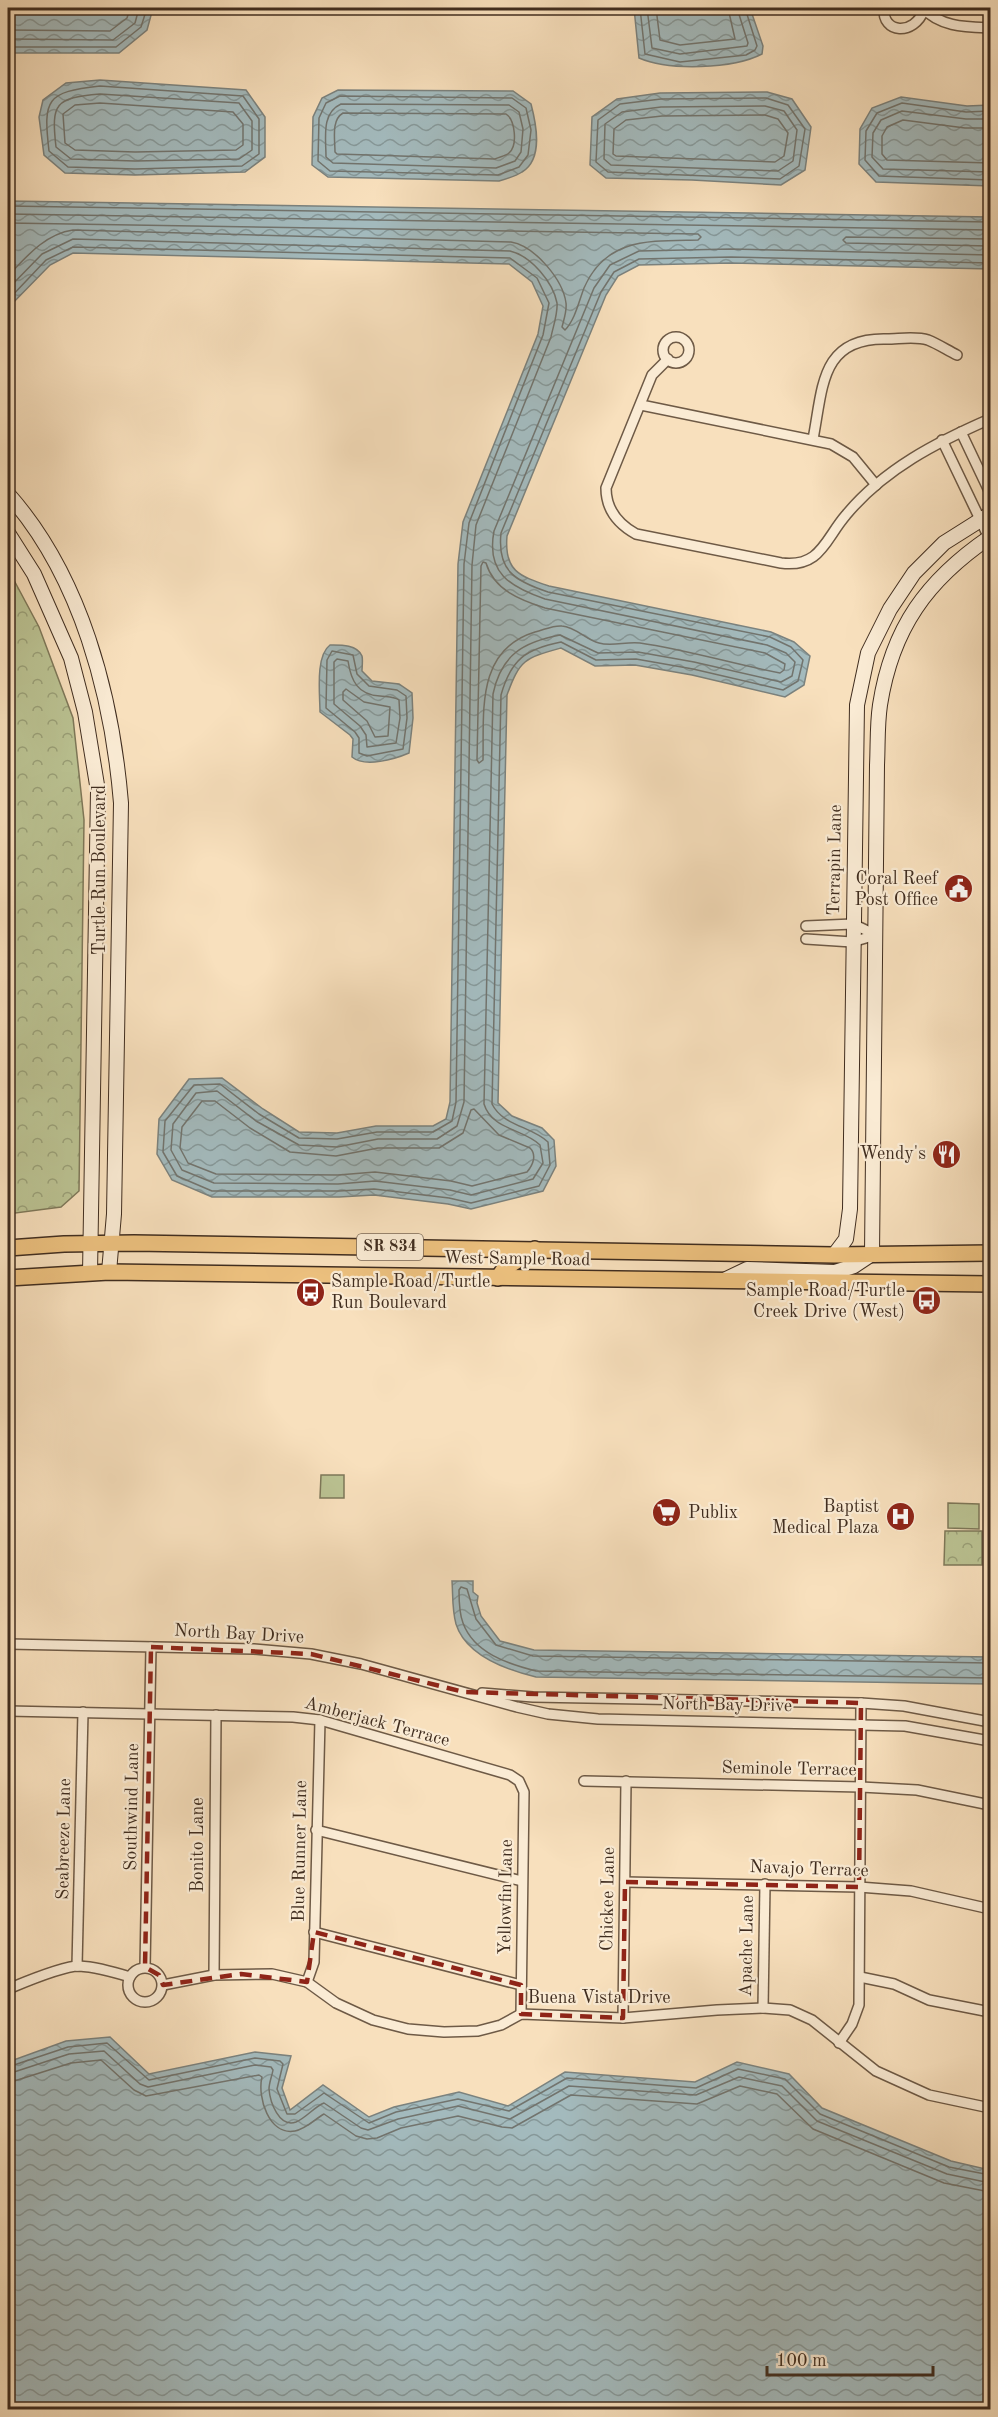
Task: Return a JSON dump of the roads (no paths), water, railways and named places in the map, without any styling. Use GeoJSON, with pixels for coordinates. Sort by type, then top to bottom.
{"type":"FeatureCollection","features":[{"type":"Feature","properties":{"kind":"main road","name":"West Sample Road"},"geometry":{"type":"LineString","coordinates":[[8,1248],[111,1243],[834,1254],[990,1253]]}},
{"type":"Feature","properties":{"kind":"main road"},"geometry":{"type":"LineString","coordinates":[[498,1278],[504,1269],[535,1249]]}},
{"type":"Feature","properties":{"kind":"main road","name":"West Sample Road"},"geometry":{"type":"LineString","coordinates":[[8,1278],[109,1272],[990,1284]]}},
{"type":"Feature","properties":{"kind":"street"},"geometry":{"type":"LineString","coordinates":[[884,8],[883,13],[889,24],[899,29],[911,28],[920,21],[923,9],[934,17],[962,27],[990,28]]}},
{"type":"Feature","properties":{"kind":"street"},"geometry":{"type":"LineString","coordinates":[[813,439],[826,374],[833,359],[855,341],[870,338],[927,340],[957,355]]}},
{"type":"Feature","properties":{"kind":"street"},"geometry":{"type":"LineString","coordinates":[[668,359],[652,375],[606,488],[606,500],[611,509],[625,528],[636,534],[794,565],[806,562],[817,555],[846,515],[876,486],[907,461],[942,440],[990,419]]}},
{"type":"Feature","properties":{"kind":"street"},"geometry":{"type":"LineString","coordinates":[[640,405],[831,444],[853,457],[876,486]]}},
{"type":"Feature","properties":{"kind":"street"},"geometry":{"type":"LineString","coordinates":[[961,432],[990,493]]}},
{"type":"Feature","properties":{"kind":"street"},"geometry":{"type":"LineString","coordinates":[[721,1281],[747,1269],[835,1272],[854,1266],[872,1254],[877,753],[880,706],[890,660],[908,618],[928,589],[990,537],[986,517],[942,440]]}},
{"type":"Feature","properties":{"kind":"street","name":"Turtle Run Boulevard"},"geometry":{"type":"LineString","coordinates":[[8,494],[23,511],[65,582],[94,658],[116,757],[121,803],[114,1214],[109,1272]]}},
{"type":"Feature","properties":{"kind":"street","name":"Terrapin Lane"},"geometry":{"type":"LineString","coordinates":[[834,1254],[846,1239],[849,1219],[857,705],[868,652],[890,609],[914,573],[944,543],[986,517]]}},
{"type":"Feature","properties":{"kind":"street","name":"Turtle Run Boulevard"},"geometry":{"type":"LineString","coordinates":[[8,533],[34,574],[71,658],[85,712],[98,791],[90,1273]]}},
{"type":"Feature","properties":{"kind":"street"},"geometry":{"type":"LineString","coordinates":[[806,926],[853,924],[876,936]]}},
{"type":"Feature","properties":{"kind":"street"},"geometry":{"type":"LineString","coordinates":[[806,939],[852,942],[876,936]]}},
{"type":"Feature","properties":{"kind":"street","name":"North Bay Drive"},"geometry":{"type":"LineString","coordinates":[[8,1644],[254,1649],[311,1654],[361,1664],[548,1714],[598,1719],[905,1725],[990,1741]]}},
{"type":"Feature","properties":{"kind":"street","name":"Southwind Lane"},"geometry":{"type":"LineString","coordinates":[[145,1967],[151,1647]]}},
{"type":"Feature","properties":{"kind":"street","name":"North Bay Drive"},"geometry":{"type":"LineString","coordinates":[[464,1692],[533,1697],[861,1703],[904,1706],[990,1722]]}},
{"type":"Feature","properties":{"kind":"street"},"geometry":{"type":"LineString","coordinates":[[838,2043],[852,2024],[859,2005],[861,1703]]}},
{"type":"Feature","properties":{"kind":"street","name":"Amberjack Terrace"},"geometry":{"type":"LineString","coordinates":[[8,1711],[293,1717],[320,1720],[510,1775],[519,1781]]}},
{"type":"Feature","properties":{"kind":"street","name":"Seabreeze Lane"},"geometry":{"type":"LineString","coordinates":[[77,1966],[83,1712]]}},
{"type":"Feature","properties":{"kind":"street","name":"Bonito Lane"},"geometry":{"type":"LineString","coordinates":[[214,1975],[216,1715]]}},
{"type":"Feature","properties":{"kind":"street","name":"Blue Runner Lane"},"geometry":{"type":"LineString","coordinates":[[307,1982],[314,1962],[320,1720]]}},
{"type":"Feature","properties":{"kind":"street","name":"Yellowfin Lane"},"geometry":{"type":"LineString","coordinates":[[519,1781],[524,1792],[521,2014]]}},
{"type":"Feature","properties":{"kind":"street","name":"Seminole Terrace"},"geometry":{"type":"LineString","coordinates":[[584,1781],[917,1790],[990,1805]]}},
{"type":"Feature","properties":{"kind":"street","name":"Chickee Lane"},"geometry":{"type":"LineString","coordinates":[[623,2018],[626,1781]]}},
{"type":"Feature","properties":{"kind":"street"},"geometry":{"type":"LineString","coordinates":[[316,1830],[522,1881]]}},
{"type":"Feature","properties":{"kind":"street","name":"Navajo Terrace"},"geometry":{"type":"LineString","coordinates":[[625,1882],[859,1887],[911,1891],[990,1909]]}},
{"type":"Feature","properties":{"kind":"street","name":"Apache Lane"},"geometry":{"type":"LineString","coordinates":[[763,2008],[765,1884]]}},
{"type":"Feature","properties":{"kind":"street"},"geometry":{"type":"LineString","coordinates":[[314,1932],[521,1985]]}},
{"type":"Feature","properties":{"kind":"street"},"geometry":{"type":"LineString","coordinates":[[8,1989],[32,1979],[77,1966],[130,1977]]}},
{"type":"Feature","properties":{"kind":"street"},"geometry":{"type":"LineString","coordinates":[[145,1967],[156,1971],[163,1985],[155,1999],[150,2001],[139,2000],[130,1993],[128,1982],[136,1970],[145,1967]]}},
{"type":"Feature","properties":{"kind":"street","name":"Buena Vista Drive"},"geometry":{"type":"LineString","coordinates":[[163,1985],[214,1975],[272,1974],[307,1982],[345,2008],[373,2020],[408,2029],[478,2031],[501,2025],[521,2014],[623,2018],[763,2008],[790,2010],[812,2020],[876,2071],[929,2095],[990,2108]]}},
{"type":"Feature","properties":{"kind":"street"},"geometry":{"type":"LineString","coordinates":[[860,1977],[894,1984],[929,2000],[990,2012]]}},
{"type":"Feature","properties":{"kind":"water"},"geometry":{"type":"Polygon","coordinates":[[[8,8],[153,8],[147,30],[119,53],[8,53],[8,8]]]}},
{"type":"Feature","properties":{"kind":"water"},"geometry":{"type":"Polygon","coordinates":[[[634,8],[750,8],[763,46],[762,54],[735,63],[701,66],[667,65],[639,58],[634,8]]]}},
{"type":"Feature","properties":{"kind":"water"},"geometry":{"type":"Polygon","coordinates":[[[100,80],[246,90],[265,117],[265,157],[245,172],[135,175],[65,173],[44,155],[39,117],[43,100],[66,83],[100,80]]]}},
{"type":"Feature","properties":{"kind":"water"},"geometry":{"type":"Polygon","coordinates":[[[338,90],[513,91],[531,104],[535,121],[536,150],[529,166],[522,172],[499,181],[328,177],[312,165],[313,117],[322,98],[338,90]]]}},
{"type":"Feature","properties":{"kind":"water"},"geometry":{"type":"Polygon","coordinates":[[[767,92],[792,99],[811,127],[805,170],[781,185],[606,178],[590,165],[592,117],[617,99],[660,93],[767,92]]]}},
{"type":"Feature","properties":{"kind":"water"},"geometry":{"type":"Polygon","coordinates":[[[901,97],[967,106],[990,105],[990,186],[876,182],[859,164],[860,129],[872,108],[901,97]]]}},
{"type":"Feature","properties":{"kind":"water"},"geometry":{"type":"Polygon","coordinates":[[[8,201],[990,217],[990,269],[731,263],[639,265],[618,276],[606,295],[507,536],[508,557],[511,565],[529,579],[549,586],[771,632],[794,642],[810,656],[804,685],[785,697],[692,675],[635,665],[595,666],[561,648],[539,654],[525,662],[516,674],[507,695],[498,1103],[512,1116],[542,1128],[554,1140],[556,1166],[543,1191],[471,1209],[374,1195],[212,1197],[172,1180],[157,1154],[159,1119],[189,1079],[222,1078],[263,1109],[299,1132],[337,1133],[376,1126],[433,1126],[446,1119],[450,1102],[458,564],[463,522],[538,334],[543,306],[532,282],[509,264],[73,253],[50,265],[8,308],[8,201]]]}},
{"type":"Feature","properties":{"kind":"water"},"geometry":{"type":"Polygon","coordinates":[[[330,645],[348,646],[360,652],[362,671],[372,681],[399,684],[412,693],[413,718],[409,753],[388,760],[372,762],[364,762],[352,757],[353,739],[320,712],[320,667],[325,650],[330,645]]]}},
{"type":"Feature","properties":{"kind":"water"},"geometry":{"type":"Polygon","coordinates":[[[452,1581],[473,1581],[473,1592],[478,1596],[477,1603],[481,1616],[500,1641],[534,1650],[990,1657],[990,1684],[536,1677],[501,1666],[469,1645],[456,1624],[452,1581]]]}},
{"type":"Feature","properties":{"kind":"water"},"geometry":{"type":"Polygon","coordinates":[[[110,2037],[149,2074],[255,2052],[291,2056],[282,2088],[290,2110],[323,2085],[369,2117],[394,2107],[459,2092],[508,2106],[565,2072],[695,2082],[737,2062],[789,2074],[822,2108],[951,2161],[990,2170],[990,2409],[14,2409],[8,2390],[8,2062],[66,2041],[110,2037]]]}},
{"type":"Feature","properties":{"kind":"place","name":"Coral Reef Post Office"},"geometry":{"type":"Point","coordinates":[959,889]}},
{"type":"Feature","properties":{"kind":"place","name":"Wendy's"},"geometry":{"type":"Point","coordinates":[947,1154]}},
{"type":"Feature","properties":{"kind":"place","name":"Sample Road/Turtle Run Boulevard"},"geometry":{"type":"Point","coordinates":[310,1292]}},
{"type":"Feature","properties":{"kind":"place","name":"Sample Road/Turtle Creek Drive (West)"},"geometry":{"type":"Point","coordinates":[926,1301]}},
{"type":"Feature","properties":{"kind":"place","name":"Publix"},"geometry":{"type":"Point","coordinates":[667,1513]}},
{"type":"Feature","properties":{"kind":"place","name":"Baptist Medical Plaza"},"geometry":{"type":"Point","coordinates":[900,1517]}}]}
